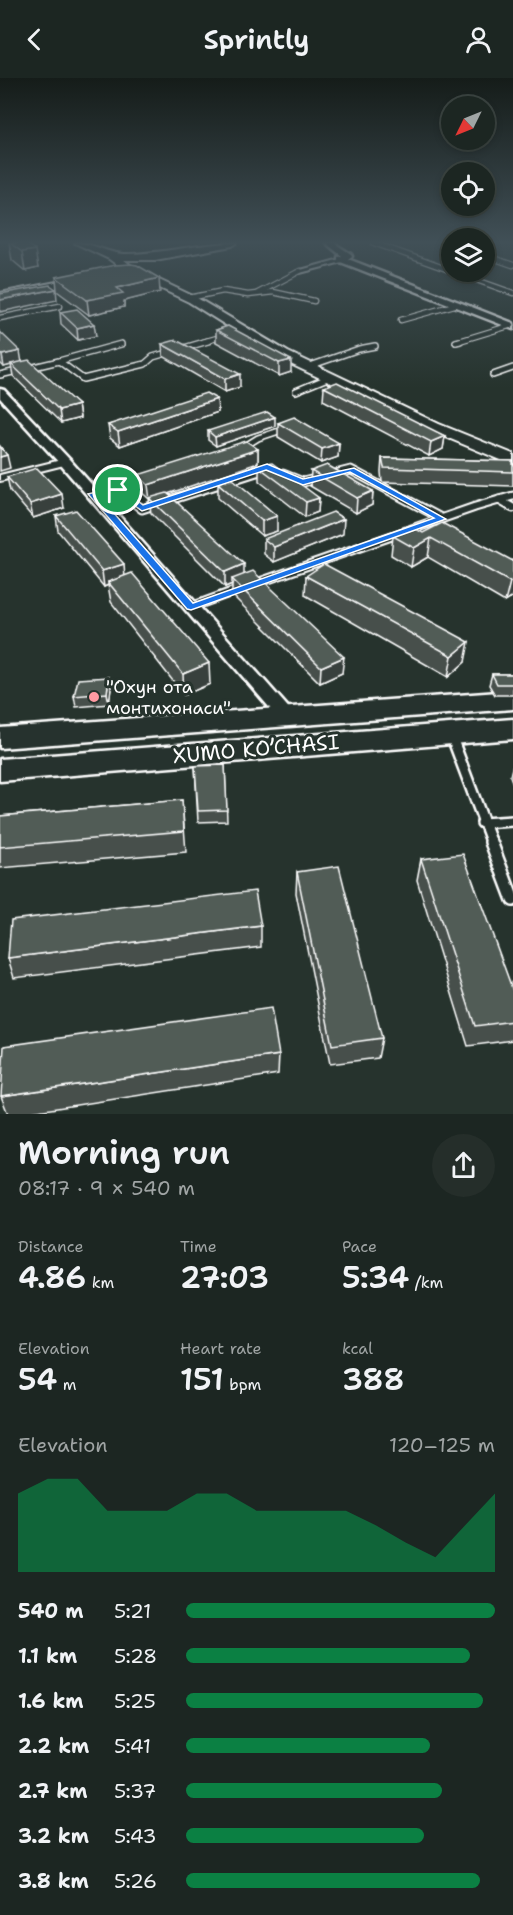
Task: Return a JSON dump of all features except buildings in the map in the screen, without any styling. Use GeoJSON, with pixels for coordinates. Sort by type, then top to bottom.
{"type":"FeatureCollection","features":[{"type":"Feature","properties":{"kind":"main road","name":"XUMO KO’CHASI"},"geometry":{"type":"LineString","coordinates":[[0,738],[513,700]]}},
{"type":"Feature","properties":{"kind":"main road","name":"XUMO KO’CHASI"},"geometry":{"type":"LineString","coordinates":[[0,770],[513,729]]}},
{"type":"Feature","properties":{"kind":"street"},"geometry":{"type":"LineString","coordinates":[[0,296],[24,291]]}},
{"type":"Feature","properties":{"kind":"street"},"geometry":{"type":"LineString","coordinates":[[173,291],[189,298],[283,356],[434,427],[513,460]]}},
{"type":"Feature","properties":{"kind":"street"},"geometry":{"type":"LineString","coordinates":[[425,291],[512,325]]}},
{"type":"Feature","properties":{"kind":"street"},"geometry":{"type":"LineString","coordinates":[[0,392],[65,462],[287,717]]}},
{"type":"Feature","properties":{"kind":"street"},"geometry":{"type":"LineString","coordinates":[[0,478],[65,462]]}},
{"type":"Feature","properties":{"kind":"lane"},"geometry":{"type":"LineString","coordinates":[[189,298],[221,291]]}},
{"type":"Feature","properties":{"kind":"lane"},"geometry":{"type":"LineString","coordinates":[[227,291],[256,294],[273,292],[314,301]]}},
{"type":"Feature","properties":{"kind":"lane"},"geometry":{"type":"LineString","coordinates":[[256,294],[260,291]]}},
{"type":"Feature","properties":{"kind":"lane"},"geometry":{"type":"LineString","coordinates":[[401,320],[458,304]]}},
{"type":"Feature","properties":{"kind":"lane"},"geometry":{"type":"LineString","coordinates":[[0,318],[60,306]]}},
{"type":"Feature","properties":{"kind":"lane"},"geometry":{"type":"LineString","coordinates":[[456,342],[512,325]]}},
{"type":"Feature","properties":{"kind":"lane"},"geometry":{"type":"LineString","coordinates":[[59,361],[84,379],[145,364],[153,357],[242,331]]}},
{"type":"Feature","properties":{"kind":"lane"},"geometry":{"type":"LineString","coordinates":[[0,375],[121,344]]}},
{"type":"Feature","properties":{"kind":"lane"},"geometry":{"type":"LineString","coordinates":[[307,367],[359,349],[375,346]]}},
{"type":"Feature","properties":{"kind":"lane"},"geometry":{"type":"LineString","coordinates":[[493,375],[513,368]]}},
{"type":"Feature","properties":{"kind":"lane"},"geometry":{"type":"LineString","coordinates":[[296,391],[330,377]]}},
{"type":"Feature","properties":{"kind":"lane"},"geometry":{"type":"LineString","coordinates":[[238,450],[249,446],[258,438],[288,428]]}},
{"type":"Feature","properties":{"kind":"lane"},"geometry":{"type":"LineString","coordinates":[[118,490],[142,509],[267,467],[303,482],[351,470],[441,519]]}},
{"type":"Feature","properties":{"kind":"lane"},"geometry":{"type":"LineString","coordinates":[[92,494],[118,490],[151,479]]}},
{"type":"Feature","properties":{"kind":"lane"},"geometry":{"type":"LineString","coordinates":[[191,607],[513,496]]}},
{"type":"Feature","properties":{"kind":"lane"},"geometry":{"type":"LineString","coordinates":[[498,500],[513,508]]}},
{"type":"Feature","properties":{"kind":"lane"},"geometry":{"type":"LineString","coordinates":[[451,734],[482,823],[513,900]]}},
{"type":"Feature","properties":{"kind":"lane"},"geometry":{"type":"LineString","coordinates":[[482,823],[513,821]]}},
{"type":"Feature","properties":{"kind":"place","name":"\"Охун ота монтихонаси\""},"geometry":{"type":"Point","coordinates":[94,697]}},
{"type":"Feature","properties":{"kind":"route"},"geometry":{"type":"LineString","coordinates":[[267,467],[303,482],[351,470],[441,519],[191,607],[92,494],[106,490],[118,490],[142,509],[267,467]]}}]}
